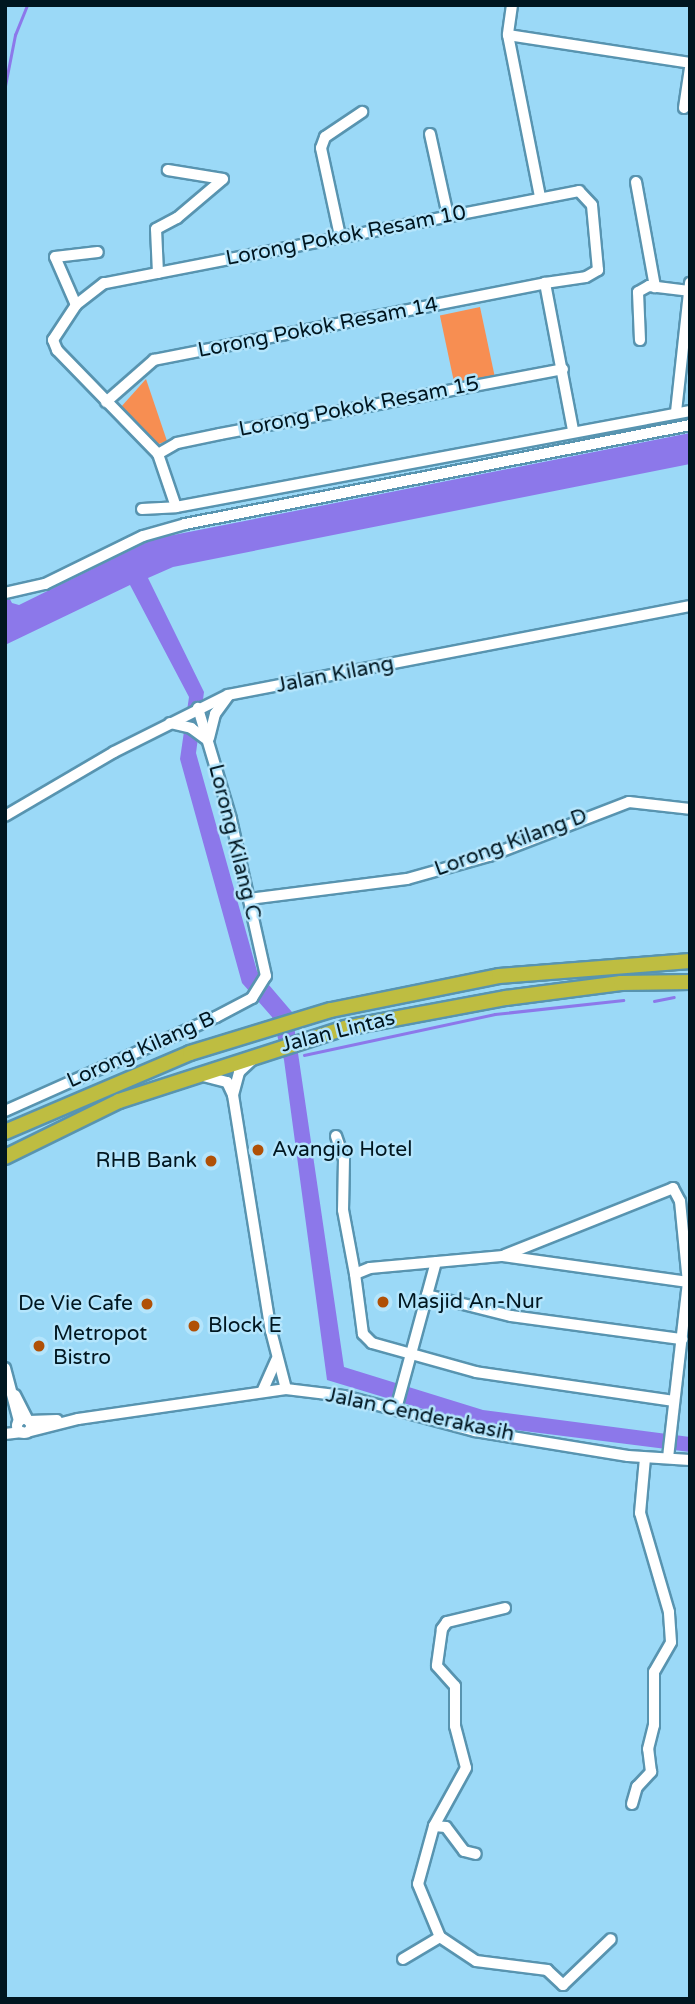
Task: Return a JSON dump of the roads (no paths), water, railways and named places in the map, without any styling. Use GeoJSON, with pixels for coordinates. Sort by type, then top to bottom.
{"type":"FeatureCollection","features":[{"type":"Feature","properties":{"kind":"highway","name":"Jalan Lintas"},"geometry":{"type":"LineString","coordinates":[[11,1129],[178,1058],[331,1010],[499,976],[690,961]]}},
{"type":"Feature","properties":{"kind":"highway","name":"Jalan Lintas"},"geometry":{"type":"LineString","coordinates":[[5,1157],[70,1123],[191,1076],[279,1047],[452,1006],[621,983],[690,982]]}},
{"type":"Feature","properties":{"kind":"highway"},"geometry":{"type":"LineString","coordinates":[[11,1129],[30,1133],[70,1123]]}},
{"type":"Feature","properties":{"kind":"street"},"geometry":{"type":"LineString","coordinates":[[512,5],[508,35],[540,196]]}},
{"type":"Feature","properties":{"kind":"street"},"geometry":{"type":"LineString","coordinates":[[508,35],[690,66],[684,107]]}},
{"type":"Feature","properties":{"kind":"street"},"geometry":{"type":"LineString","coordinates":[[340,236],[321,148],[325,137],[362,112]]}},
{"type":"Feature","properties":{"kind":"street"},"geometry":{"type":"LineString","coordinates":[[430,134],[448,216]]}},
{"type":"Feature","properties":{"kind":"street"},"geometry":{"type":"LineString","coordinates":[[158,273],[156,229],[177,218],[223,179],[167,170]]}},
{"type":"Feature","properties":{"kind":"street"},"geometry":{"type":"LineString","coordinates":[[636,182],[655,287]]}},
{"type":"Feature","properties":{"kind":"street","name":"Lorong Pokok Resam 10"},"geometry":{"type":"LineString","coordinates":[[106,402],[57,350],[53,340],[76,305],[104,283],[540,196],[586,193],[592,205],[598,270]]}},
{"type":"Feature","properties":{"kind":"street"},"geometry":{"type":"LineString","coordinates":[[76,305],[55,257],[98,252]]}},
{"type":"Feature","properties":{"kind":"street","name":"Lorong Pokok Resam 14"},"geometry":{"type":"LineString","coordinates":[[106,402],[155,360],[586,277],[598,270]]}},
{"type":"Feature","properties":{"kind":"street"},"geometry":{"type":"LineString","coordinates":[[545,283],[564,369],[573,430]]}},
{"type":"Feature","properties":{"kind":"street"},"geometry":{"type":"LineString","coordinates":[[640,340],[638,292],[655,287],[688,287],[676,412]]}},
{"type":"Feature","properties":{"kind":"street","name":"Lorong Pokok Resam 15"},"geometry":{"type":"LineString","coordinates":[[158,454],[177,443],[219,433],[564,369]]}},
{"type":"Feature","properties":{"kind":"street"},"geometry":{"type":"LineString","coordinates":[[106,402],[158,454],[176,507]]}},
{"type":"Feature","properties":{"kind":"street"},"geometry":{"type":"LineString","coordinates":[[142,509],[176,507],[573,430],[690,411]]}},
{"type":"Feature","properties":{"kind":"street"},"geometry":{"type":"LineString","coordinates":[[9,590],[45,584],[143,536],[186,524],[690,425]]}},
{"type":"Feature","properties":{"kind":"street","name":"Jalan Kilang"},"geometry":{"type":"LineString","coordinates":[[5,816],[168,723],[228,695],[690,606]]}},
{"type":"Feature","properties":{"kind":"street"},"geometry":{"type":"LineString","coordinates":[[168,723],[191,728],[208,742],[215,714],[228,695]]}},
{"type":"Feature","properties":{"kind":"street","name":"Lorong Kilang C"},"geometry":{"type":"LineString","coordinates":[[198,708],[249,899],[266,976]]}},
{"type":"Feature","properties":{"kind":"street","name":"Lorong Kilang D"},"geometry":{"type":"LineString","coordinates":[[249,899],[407,880],[489,856],[621,803],[651,801],[690,809]]}},
{"type":"Feature","properties":{"kind":"street","name":"Lorong Kilang B"},"geometry":{"type":"LineString","coordinates":[[5,1111],[252,998],[266,976]]}},
{"type":"Feature","properties":{"kind":"street"},"geometry":{"type":"LineString","coordinates":[[233,1095],[242,1069],[279,1047]]}},
{"type":"Feature","properties":{"kind":"street"},"geometry":{"type":"LineString","coordinates":[[191,1076],[222,1079],[233,1095],[276,1360],[286,1389]]}},
{"type":"Feature","properties":{"kind":"street"},"geometry":{"type":"LineString","coordinates":[[336,1136],[344,1159],[343,1210],[366,1340],[475,1372],[674,1401]]}},
{"type":"Feature","properties":{"kind":"street"},"geometry":{"type":"LineString","coordinates":[[503,1256],[673,1188],[680,1201],[688,1282],[668,1455]]}},
{"type":"Feature","properties":{"kind":"street"},"geometry":{"type":"LineString","coordinates":[[355,1274],[436,1262],[503,1256],[688,1282]]}},
{"type":"Feature","properties":{"kind":"street"},"geometry":{"type":"LineString","coordinates":[[397,1406],[436,1262]]}},
{"type":"Feature","properties":{"kind":"street"},"geometry":{"type":"LineString","coordinates":[[427,1295],[523,1318],[682,1339]]}},
{"type":"Feature","properties":{"kind":"street"},"geometry":{"type":"LineString","coordinates":[[262,1392],[276,1360]]}},
{"type":"Feature","properties":{"kind":"street"},"geometry":{"type":"LineString","coordinates":[[5,1428],[24,1425],[6,1373]]}},
{"type":"Feature","properties":{"kind":"street","name":"Jalan Cenderakasih"},"geometry":{"type":"LineString","coordinates":[[5,1434],[24,1425],[286,1389],[397,1406],[475,1431],[645,1458],[668,1455],[690,1460]]}},
{"type":"Feature","properties":{"kind":"street"},"geometry":{"type":"LineString","coordinates":[[632,1804],[637,1787],[651,1772],[648,1749],[654,1725],[653,1672],[671,1642],[669,1612],[640,1513],[645,1458]]}},
{"type":"Feature","properties":{"kind":"street"},"geometry":{"type":"LineString","coordinates":[[505,1608],[447,1622],[442,1629],[435,1652],[437,1666],[455,1686],[455,1726],[466,1769],[434,1826],[418,1884],[440,1937],[475,1961],[547,1970],[563,1985],[611,1939]]}},
{"type":"Feature","properties":{"kind":"street"},"geometry":{"type":"LineString","coordinates":[[434,1826],[446,1827],[464,1851],[476,1854]]}},
{"type":"Feature","properties":{"kind":"street"},"geometry":{"type":"LineString","coordinates":[[403,1959],[440,1937]]}},
{"type":"Feature","properties":{"kind":"waterway"},"geometry":{"type":"LineString","coordinates":[[5,86],[15,35],[27,5]]}},
{"type":"Feature","properties":{"kind":"waterway"},"geometry":{"type":"LineString","coordinates":[[654,1001],[674,997]]}},
{"type":"Feature","properties":{"kind":"waterway"},"geometry":{"type":"LineString","coordinates":[[304,1055],[495,1014],[623,1000]]}},
{"type":"Feature","properties":{"kind":"place","name":"Avangio Hotel"},"geometry":{"type":"Point","coordinates":[258,1150]}},
{"type":"Feature","properties":{"kind":"place","name":"RHB Bank"},"geometry":{"type":"Point","coordinates":[211,1161]}},
{"type":"Feature","properties":{"kind":"place","name":"Masjid An-Nur"},"geometry":{"type":"Point","coordinates":[383,1302]}},
{"type":"Feature","properties":{"kind":"place","name":"De Vie Cafe"},"geometry":{"type":"Point","coordinates":[147,1304]}},
{"type":"Feature","properties":{"kind":"place","name":"Block E"},"geometry":{"type":"Point","coordinates":[194,1326]}},
{"type":"Feature","properties":{"kind":"place","name":"Metropot Bistro"},"geometry":{"type":"Point","coordinates":[39,1346]}}]}
